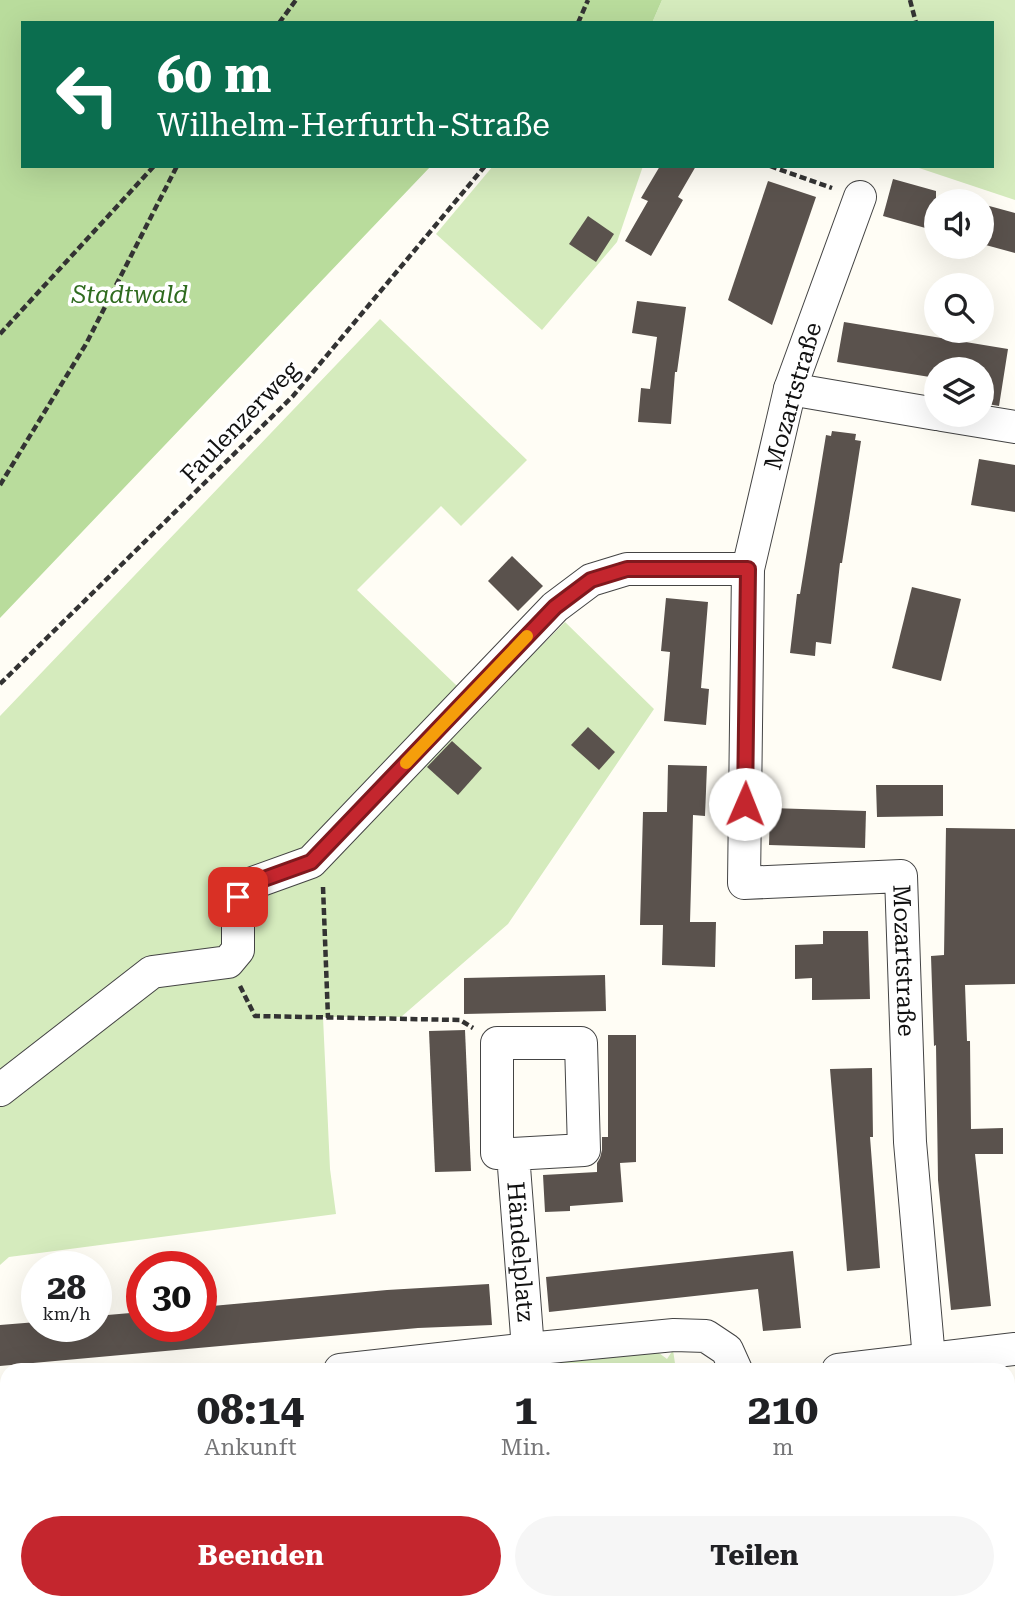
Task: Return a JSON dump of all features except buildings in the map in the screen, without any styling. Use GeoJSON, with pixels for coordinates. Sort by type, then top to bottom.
{"type":"FeatureCollection","features":[{"type":"Feature","properties":{"kind":"street","name":"Mozartstraße"},"geometry":{"type":"LineString","coordinates":[[860,197],[790,389],[748,569],[744,883],[901,876],[910,1142],[929,1359]]}},
{"type":"Feature","properties":{"kind":"street"},"geometry":{"type":"LineString","coordinates":[[790,389],[924,412]]}},
{"type":"Feature","properties":{"kind":"street"},"geometry":{"type":"LineString","coordinates":[[994,424],[1015,427]]}},
{"type":"Feature","properties":{"kind":"street"},"geometry":{"type":"LineString","coordinates":[[0,1090],[152,972],[228,962],[238,950],[238,897],[244,890],[250,884],[311,862],[555,607],[591,580],[627,569],[748,569]]}},
{"type":"Feature","properties":{"kind":"street","name":"Händelplatz"},"geometry":{"type":"LineString","coordinates":[[498,1042],[580,1043],[584,1150],[513,1154],[497,1153],[498,1042]]}},
{"type":"Feature","properties":{"kind":"street","name":"Händelplatz"},"geometry":{"type":"LineString","coordinates":[[513,1154],[528,1349]]}},
{"type":"Feature","properties":{"kind":"street"},"geometry":{"type":"LineString","coordinates":[[403,1363],[674,1335],[706,1336],[727,1350],[733,1363]]}},
{"type":"Feature","properties":{"kind":"street"},"geometry":{"type":"LineString","coordinates":[[896,1363],[1015,1349]]}},
{"type":"Feature","properties":{"kind":"path"},"geometry":{"type":"LineString","coordinates":[[280,21],[296,0]]}},
{"type":"Feature","properties":{"kind":"path"},"geometry":{"type":"LineString","coordinates":[[579,21],[588,0]]}},
{"type":"Feature","properties":{"kind":"path"},"geometry":{"type":"LineString","coordinates":[[910,0],[915,21]]}},
{"type":"Feature","properties":{"kind":"path"},"geometry":{"type":"LineString","coordinates":[[0,334],[152,168]]}},
{"type":"Feature","properties":{"kind":"path"},"geometry":{"type":"LineString","coordinates":[[0,485],[86,344],[176,168]]}},
{"type":"Feature","properties":{"kind":"path","name":"Faulenzerweg"},"geometry":{"type":"LineString","coordinates":[[0,684],[293,396],[483,168]]}},
{"type":"Feature","properties":{"kind":"path"},"geometry":{"type":"LineString","coordinates":[[776,168],[860,197]]}},
{"type":"Feature","properties":{"kind":"path"},"geometry":{"type":"LineString","coordinates":[[311,862],[322,874],[328,1018]]}},
{"type":"Feature","properties":{"kind":"path"},"geometry":{"type":"LineString","coordinates":[[228,962],[255,1016],[460,1020],[498,1042]]}},
{"type":"Feature","properties":{"kind":"green space","name":"Stadtwald"},"geometry":{"type":"Polygon","coordinates":[[[0,0],[662,0],[653,21],[21,21],[21,168],[429,168],[0,618],[0,0]]]}},
{"type":"Feature","properties":{"kind":"green space"},"geometry":{"type":"Polygon","coordinates":[[[662,0],[1015,0],[1015,200],[994,193],[994,189],[982,189],[919,168],[994,168],[994,21],[653,21],[662,0]]]}},
{"type":"Feature","properties":{"kind":"green space"},"geometry":{"type":"Polygon","coordinates":[[[491,168],[642,168],[617,242],[542,330],[436,234],[491,168]]]}},
{"type":"Feature","properties":{"kind":"green space"},"geometry":{"type":"Polygon","coordinates":[[[380,319],[527,460],[461,526],[441,506],[357,590],[480,708],[565,622],[654,709],[508,924],[401,1017],[323,1017],[330,1169],[336,1214],[55,1251],[21,1251],[21,1255],[9,1257],[0,1265],[0,716],[380,319]]]}},
{"type":"Feature","properties":{"kind":"green space"},"geometry":{"type":"Polygon","coordinates":[[[664,1346],[659,1353],[667,1359],[673,1350],[675,1363],[554,1363],[554,1357],[664,1346]]]}},
{"type":"Feature","properties":{"kind":"slow traffic"},"geometry":{"type":"LineString","coordinates":[[406,763],[527,636]]}},
{"type":"Feature","properties":{"kind":"route"},"geometry":{"type":"LineString","coordinates":[[238,897],[250,884],[311,862],[555,607],[591,580],[627,569],[748,569],[745,804]]}}]}
